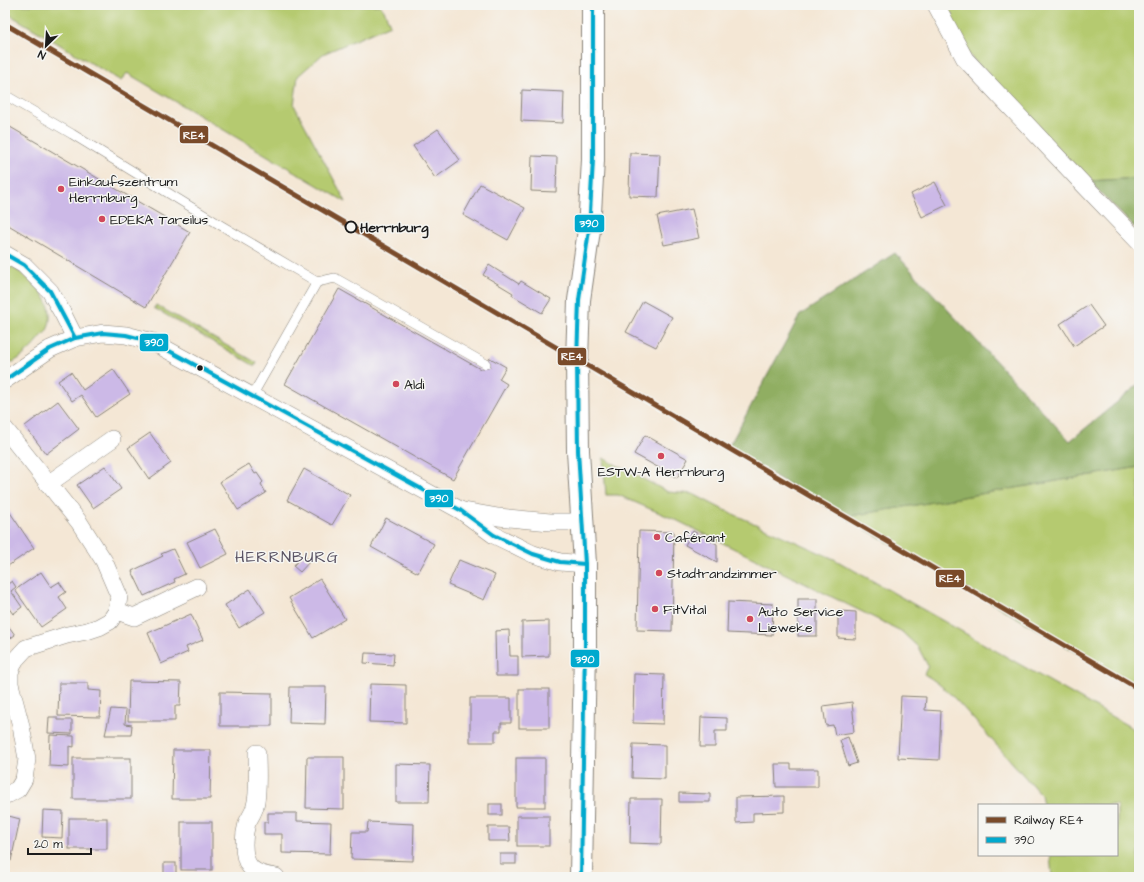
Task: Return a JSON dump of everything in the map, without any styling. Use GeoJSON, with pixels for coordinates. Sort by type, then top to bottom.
{"type":"FeatureCollection","features":[{"type":"Feature","properties":{"kind":"main road"},"geometry":{"type":"LineString","coordinates":[[581,877],[585,564],[578,451],[577,360],[579,300],[589,230],[593,160],[594,5]]}},
{"type":"Feature","properties":{"kind":"street"},"geometry":{"type":"LineString","coordinates":[[936,5],[965,59],[1139,242]]}},
{"type":"Feature","properties":{"kind":"street"},"geometry":{"type":"LineString","coordinates":[[5,254],[24,265],[50,291],[64,314],[75,338]]}},
{"type":"Feature","properties":{"kind":"street"},"geometry":{"type":"LineString","coordinates":[[5,380],[50,349],[75,338],[103,333],[126,335],[153,342],[460,510],[494,535],[533,554],[560,562],[585,564]]}},
{"type":"Feature","properties":{"kind":"street"},"geometry":{"type":"LineString","coordinates":[[5,429],[79,522],[104,561],[119,596],[117,611],[110,621],[87,631],[67,635],[26,648],[15,660],[10,672],[10,684],[21,726],[27,759],[24,779],[18,789],[5,795]]}},
{"type":"Feature","properties":{"kind":"street"},"geometry":{"type":"LineString","coordinates":[[48,484],[112,438]]}},
{"type":"Feature","properties":{"kind":"street"},"geometry":{"type":"LineString","coordinates":[[460,510],[498,517],[550,522],[583,522]]}},
{"type":"Feature","properties":{"kind":"street"},"geometry":{"type":"LineString","coordinates":[[117,611],[134,617],[197,587]]}},
{"type":"Feature","properties":{"kind":"street"},"geometry":{"type":"LineString","coordinates":[[257,753],[257,795],[255,806],[244,833],[244,850],[247,863],[253,870],[264,875],[276,877]]}},
{"type":"Feature","properties":{"kind":"lane"},"geometry":{"type":"LineString","coordinates":[[5,95],[317,282],[334,278],[486,364]]}},
{"type":"Feature","properties":{"kind":"lane"},"geometry":{"type":"LineString","coordinates":[[252,396],[317,282]]}},
{"type":"Feature","properties":{"kind":"green space"},"geometry":{"type":"Polygon","coordinates":[[[5,5],[380,5],[385,12],[390,25],[323,54],[298,76],[294,105],[346,202],[127,73],[121,81],[5,12],[5,5]]]}},
{"type":"Feature","properties":{"kind":"green space"},"geometry":{"type":"Polygon","coordinates":[[[945,5],[1139,5],[1139,178],[1089,181],[969,55],[945,5]]]}},
{"type":"Feature","properties":{"kind":"green space"},"geometry":{"type":"Polygon","coordinates":[[[1139,178],[1139,232],[1089,181],[1139,178]]]}},
{"type":"Feature","properties":{"kind":"green space"},"geometry":{"type":"Polygon","coordinates":[[[895,253],[1070,441],[1139,384],[1139,467],[845,517],[727,448],[800,315],[895,253]]]}},
{"type":"Feature","properties":{"kind":"green space"},"geometry":{"type":"Polygon","coordinates":[[[5,262],[31,281],[38,289],[45,298],[49,307],[50,317],[48,328],[44,333],[28,352],[13,362],[5,360],[5,344],[10,340],[5,333],[5,262]]]}},
{"type":"Feature","properties":{"kind":"green space"},"geometry":{"type":"Polygon","coordinates":[[[156,305],[257,363],[255,366],[154,308],[156,305]]]}},
{"type":"Feature","properties":{"kind":"green space"},"geometry":{"type":"Polygon","coordinates":[[[603,458],[668,492],[693,494],[722,509],[834,559],[1139,732],[1139,877],[1052,877],[1050,856],[1118,856],[1118,804],[1043,804],[1041,795],[964,709],[952,696],[924,674],[928,666],[918,647],[901,631],[676,520],[618,495],[606,495],[603,458]]]}},
{"type":"Feature","properties":{"kind":"green space"},"geometry":{"type":"Polygon","coordinates":[[[1139,467],[1139,689],[845,517],[1139,467]]]}},
{"type":"Feature","properties":{"kind":"building"},"geometry":{"type":"Polygon","coordinates":[[[522,90],[564,92],[563,123],[521,121],[522,90]]]}},
{"type":"Feature","properties":{"kind":"building","name":"Einkaufszentrum Herrnburg"},"geometry":{"type":"Polygon","coordinates":[[[5,124],[190,232],[146,307],[5,223],[5,124]]]}},
{"type":"Feature","properties":{"kind":"building"},"geometry":{"type":"Polygon","coordinates":[[[438,129],[460,160],[435,178],[413,146],[438,129]]]}},
{"type":"Feature","properties":{"kind":"building"},"geometry":{"type":"Polygon","coordinates":[[[630,153],[660,154],[658,197],[629,196],[630,153]]]}},
{"type":"Feature","properties":{"kind":"building"},"geometry":{"type":"Polygon","coordinates":[[[532,156],[557,157],[556,192],[531,191],[532,156]]]}},
{"type":"Feature","properties":{"kind":"building"},"geometry":{"type":"Polygon","coordinates":[[[935,182],[947,205],[922,217],[911,194],[935,182]]]}},
{"type":"Feature","properties":{"kind":"building"},"geometry":{"type":"Polygon","coordinates":[[[480,184],[525,208],[508,240],[463,215],[480,184]]]}},
{"type":"Feature","properties":{"kind":"building"},"geometry":{"type":"Polygon","coordinates":[[[692,209],[699,238],[664,245],[657,216],[692,209]]]}},
{"type":"Feature","properties":{"kind":"building"},"geometry":{"type":"Polygon","coordinates":[[[489,265],[519,284],[521,281],[551,299],[542,313],[483,275],[489,265]]]}},
{"type":"Feature","properties":{"kind":"building","name":"Aldi"},"geometry":{"type":"Polygon","coordinates":[[[339,289],[482,370],[490,358],[506,367],[499,379],[507,384],[453,479],[285,384],[339,289]]]}},
{"type":"Feature","properties":{"kind":"building"},"geometry":{"type":"Polygon","coordinates":[[[643,301],[672,317],[656,347],[626,332],[643,301]]]}},
{"type":"Feature","properties":{"kind":"building"},"geometry":{"type":"Polygon","coordinates":[[[1089,305],[1104,326],[1074,346],[1060,324],[1089,305]]]}},
{"type":"Feature","properties":{"kind":"building"},"geometry":{"type":"Polygon","coordinates":[[[113,369],[130,394],[96,417],[81,395],[72,401],[58,381],[71,372],[83,390],[113,369]]]}},
{"type":"Feature","properties":{"kind":"building"},"geometry":{"type":"Polygon","coordinates":[[[58,401],[79,429],[46,454],[25,426],[58,401]]]}},
{"type":"Feature","properties":{"kind":"building"},"geometry":{"type":"Polygon","coordinates":[[[150,433],[171,463],[149,479],[128,448],[150,433]]]}},
{"type":"Feature","properties":{"kind":"building","name":"ESTW-A Herrnburg"},"geometry":{"type":"Polygon","coordinates":[[[645,435],[688,459],[677,478],[634,454],[645,435]]]}},
{"type":"Feature","properties":{"kind":"building"},"geometry":{"type":"Polygon","coordinates":[[[249,464],[255,474],[257,473],[263,482],[261,484],[266,493],[238,510],[220,482],[249,464]]]}},
{"type":"Feature","properties":{"kind":"building"},"geometry":{"type":"Polygon","coordinates":[[[105,466],[121,489],[93,508],[77,485],[105,466]]]}},
{"type":"Feature","properties":{"kind":"building"},"geometry":{"type":"Polygon","coordinates":[[[304,469],[350,495],[332,525],[287,500],[304,469]]]}},
{"type":"Feature","properties":{"kind":"building"},"geometry":{"type":"Polygon","coordinates":[[[9,511],[34,548],[5,568],[5,514],[9,511]]]}},
{"type":"Feature","properties":{"kind":"building"},"geometry":{"type":"Polygon","coordinates":[[[386,518],[434,544],[418,573],[371,547],[386,518]]]}},
{"type":"Feature","properties":{"kind":"building"},"geometry":{"type":"Polygon","coordinates":[[[215,529],[228,554],[200,568],[187,542],[215,529]]]}},
{"type":"Feature","properties":{"kind":"building"},"geometry":{"type":"Polygon","coordinates":[[[639,531],[674,532],[672,631],[637,630],[639,531]]]}},
{"type":"Feature","properties":{"kind":"building"},"geometry":{"type":"Polygon","coordinates":[[[693,531],[717,544],[717,562],[685,545],[693,531]]]}},
{"type":"Feature","properties":{"kind":"building"},"geometry":{"type":"Polygon","coordinates":[[[173,549],[185,574],[174,579],[175,582],[144,596],[132,571],[163,556],[161,554],[173,549]]]}},
{"type":"Feature","properties":{"kind":"building"},"geometry":{"type":"Polygon","coordinates":[[[303,555],[310,561],[300,572],[293,566],[303,555]]]}},
{"type":"Feature","properties":{"kind":"building"},"geometry":{"type":"Polygon","coordinates":[[[459,560],[495,575],[484,600],[448,585],[459,560]]]}},
{"type":"Feature","properties":{"kind":"building"},"geometry":{"type":"Polygon","coordinates":[[[41,572],[51,587],[59,582],[66,592],[59,597],[67,609],[41,627],[15,590],[41,572]]]}},
{"type":"Feature","properties":{"kind":"building"},"geometry":{"type":"Polygon","coordinates":[[[320,579],[345,619],[313,638],[289,598],[320,579]]]}},
{"type":"Feature","properties":{"kind":"building"},"geometry":{"type":"Polygon","coordinates":[[[12,581],[16,587],[11,591],[22,607],[13,614],[5,603],[5,586],[12,581]]]}},
{"type":"Feature","properties":{"kind":"building"},"geometry":{"type":"Polygon","coordinates":[[[250,589],[265,612],[239,628],[225,605],[250,589]]]}},
{"type":"Feature","properties":{"kind":"building"},"geometry":{"type":"Polygon","coordinates":[[[798,599],[817,599],[817,636],[798,636],[798,599]]]}},
{"type":"Feature","properties":{"kind":"building","name":"Auto Service Lieweke"},"geometry":{"type":"Polygon","coordinates":[[[728,602],[773,604],[772,635],[727,633],[728,602]]]}},
{"type":"Feature","properties":{"kind":"building"},"geometry":{"type":"Polygon","coordinates":[[[838,611],[856,612],[856,639],[838,638],[838,611]]]}},
{"type":"Feature","properties":{"kind":"building"},"geometry":{"type":"Polygon","coordinates":[[[191,614],[203,640],[186,647],[188,652],[161,664],[148,633],[191,614]]]}},
{"type":"Feature","properties":{"kind":"building"},"geometry":{"type":"Polygon","coordinates":[[[5,621],[15,635],[5,642],[5,621]]]}},
{"type":"Feature","properties":{"kind":"building"},"geometry":{"type":"Polygon","coordinates":[[[549,621],[549,656],[522,657],[522,622],[549,621]]]}},
{"type":"Feature","properties":{"kind":"building"},"geometry":{"type":"Polygon","coordinates":[[[509,630],[510,656],[518,656],[518,676],[496,676],[495,631],[509,630]]]}},
{"type":"Feature","properties":{"kind":"building"},"geometry":{"type":"Polygon","coordinates":[[[365,653],[394,654],[393,665],[364,663],[365,653]]]}},
{"type":"Feature","properties":{"kind":"building"},"geometry":{"type":"Polygon","coordinates":[[[634,674],[664,675],[663,724],[633,723],[634,674]]]}},
{"type":"Feature","properties":{"kind":"building"},"geometry":{"type":"Polygon","coordinates":[[[129,681],[181,682],[180,706],[175,706],[175,721],[128,721],[129,681]]]}},
{"type":"Feature","properties":{"kind":"building"},"geometry":{"type":"Polygon","coordinates":[[[59,683],[88,683],[88,690],[101,691],[100,717],[58,716],[59,683]]]}},
{"type":"Feature","properties":{"kind":"building"},"geometry":{"type":"Polygon","coordinates":[[[370,684],[406,685],[406,723],[369,722],[370,684]]]}},
{"type":"Feature","properties":{"kind":"building"},"geometry":{"type":"Polygon","coordinates":[[[290,687],[326,687],[325,724],[289,723],[290,687]]]}},
{"type":"Feature","properties":{"kind":"building"},"geometry":{"type":"Polygon","coordinates":[[[519,689],[549,689],[549,728],[519,728],[519,689]]]}},
{"type":"Feature","properties":{"kind":"building"},"geometry":{"type":"Polygon","coordinates":[[[220,692],[272,693],[272,726],[220,726],[220,692]]]}},
{"type":"Feature","properties":{"kind":"building"},"geometry":{"type":"Polygon","coordinates":[[[901,696],[926,697],[925,710],[941,711],[939,760],[898,758],[901,696]]]}},
{"type":"Feature","properties":{"kind":"building"},"geometry":{"type":"Polygon","coordinates":[[[470,698],[511,698],[511,723],[501,723],[501,731],[495,731],[495,742],[470,742],[470,698]]]}},
{"type":"Feature","properties":{"kind":"building"},"geometry":{"type":"Polygon","coordinates":[[[852,702],[854,732],[835,735],[833,725],[826,726],[823,706],[852,702]]]}},
{"type":"Feature","properties":{"kind":"building"},"geometry":{"type":"Polygon","coordinates":[[[111,709],[126,710],[125,724],[132,725],[131,735],[105,735],[111,709]]]}},
{"type":"Feature","properties":{"kind":"building"},"geometry":{"type":"Polygon","coordinates":[[[49,717],[57,717],[57,720],[72,720],[72,734],[48,733],[49,717]]]}},
{"type":"Feature","properties":{"kind":"building"},"geometry":{"type":"Polygon","coordinates":[[[701,717],[727,718],[727,731],[715,731],[715,747],[700,747],[701,717]]]}},
{"type":"Feature","properties":{"kind":"building"},"geometry":{"type":"Polygon","coordinates":[[[50,735],[74,736],[74,747],[69,746],[69,767],[49,766],[50,735]]]}},
{"type":"Feature","properties":{"kind":"building"},"geometry":{"type":"Polygon","coordinates":[[[848,737],[857,763],[848,766],[840,740],[848,737]]]}},
{"type":"Feature","properties":{"kind":"building"},"geometry":{"type":"Polygon","coordinates":[[[633,744],[665,745],[665,779],[632,778],[633,744]]]}},
{"type":"Feature","properties":{"kind":"building"},"geometry":{"type":"Polygon","coordinates":[[[173,750],[211,750],[210,799],[172,799],[173,750]]]}},
{"type":"Feature","properties":{"kind":"building"},"geometry":{"type":"Polygon","coordinates":[[[307,757],[344,757],[344,809],[306,808],[307,757]]]}},
{"type":"Feature","properties":{"kind":"building"},"geometry":{"type":"Polygon","coordinates":[[[73,758],[131,758],[131,799],[73,799],[73,758]]]}},
{"type":"Feature","properties":{"kind":"building"},"geometry":{"type":"Polygon","coordinates":[[[516,758],[545,758],[545,807],[516,807],[516,758]]]}},
{"type":"Feature","properties":{"kind":"building"},"geometry":{"type":"Polygon","coordinates":[[[396,764],[430,765],[429,802],[396,802],[396,764]]]}},
{"type":"Feature","properties":{"kind":"building"},"geometry":{"type":"Polygon","coordinates":[[[775,764],[791,764],[791,769],[818,769],[818,787],[776,787],[775,764]]]}},
{"type":"Feature","properties":{"kind":"building"},"geometry":{"type":"Polygon","coordinates":[[[679,793],[710,794],[710,802],[679,802],[679,793]]]}},
{"type":"Feature","properties":{"kind":"building"},"geometry":{"type":"Polygon","coordinates":[[[784,796],[784,812],[753,813],[753,822],[736,823],[736,797],[784,796]]]}},
{"type":"Feature","properties":{"kind":"building"},"geometry":{"type":"Polygon","coordinates":[[[631,799],[662,799],[661,844],[630,843],[631,799]]]}},
{"type":"Feature","properties":{"kind":"building"},"geometry":{"type":"Polygon","coordinates":[[[489,804],[502,804],[502,815],[489,815],[489,804]]]}},
{"type":"Feature","properties":{"kind":"building"},"geometry":{"type":"Polygon","coordinates":[[[43,810],[63,811],[62,838],[42,837],[43,810]]]}},
{"type":"Feature","properties":{"kind":"building"},"geometry":{"type":"Polygon","coordinates":[[[268,813],[297,813],[297,821],[331,822],[330,854],[282,853],[282,834],[264,834],[264,822],[268,822],[268,813]]]}},
{"type":"Feature","properties":{"kind":"building"},"geometry":{"type":"Polygon","coordinates":[[[5,815],[20,819],[11,861],[5,860],[5,815]]]}},
{"type":"Feature","properties":{"kind":"building"},"geometry":{"type":"Polygon","coordinates":[[[517,816],[549,816],[549,846],[517,846],[517,816]]]}},
{"type":"Feature","properties":{"kind":"building"},"geometry":{"type":"Polygon","coordinates":[[[69,818],[107,818],[107,849],[69,849],[69,818]]]}},
{"type":"Feature","properties":{"kind":"building"},"geometry":{"type":"Polygon","coordinates":[[[181,822],[212,822],[212,870],[181,870],[181,822]]]}},
{"type":"Feature","properties":{"kind":"building"},"geometry":{"type":"Polygon","coordinates":[[[368,822],[414,824],[413,861],[351,859],[352,832],[367,832],[368,822]]]}},
{"type":"Feature","properties":{"kind":"building"},"geometry":{"type":"Polygon","coordinates":[[[488,827],[509,827],[510,841],[488,841],[488,827]]]}},
{"type":"Feature","properties":{"kind":"building"},"geometry":{"type":"Polygon","coordinates":[[[500,854],[516,854],[516,864],[500,864],[500,854]]]}},
{"type":"Feature","properties":{"kind":"building"},"geometry":{"type":"Polygon","coordinates":[[[164,863],[176,863],[176,877],[164,877],[164,863]]]}},
{"type":"Feature","properties":{"kind":"rail line","name":"RE4"},"geometry":{"type":"LineString","coordinates":[[5,24],[1139,689]]}},
{"type":"Feature","properties":{"kind":"transit line","name":"390"},"geometry":{"type":"LineString","coordinates":[[581,877],[585,564],[578,451],[577,360],[579,300],[589,230],[593,160],[593,5]]}},
{"type":"Feature","properties":{"kind":"transit line","name":"390"},"geometry":{"type":"LineString","coordinates":[[5,254],[24,265],[50,291],[75,338]]}},
{"type":"Feature","properties":{"kind":"transit line","name":"390"},"geometry":{"type":"LineString","coordinates":[[5,380],[50,349],[75,338],[103,333],[126,335],[153,342],[460,510],[494,535],[533,554],[560,562],[585,564]]}},
{"type":"Feature","properties":{"kind":"place","name":"Einkaufszentrum Herrnburg"},"geometry":{"type":"Point","coordinates":[61,189]}},
{"type":"Feature","properties":{"kind":"place","name":"EDEKA Tareilus"},"geometry":{"type":"Point","coordinates":[102,219]}},
{"type":"Feature","properties":{"kind":"place","name":"Herrnburg"},"geometry":{"type":"Point","coordinates":[351,227]}},
{"type":"Feature","properties":{"kind":"place","name":"Aldi"},"geometry":{"type":"Point","coordinates":[396,384]}},
{"type":"Feature","properties":{"kind":"place","name":"ESTW-A Herrnburg"},"geometry":{"type":"Point","coordinates":[661,456]}},
{"type":"Feature","properties":{"kind":"place","name":"Caférant"},"geometry":{"type":"Point","coordinates":[657,537]}},
{"type":"Feature","properties":{"kind":"place","name":"Stadtrandzimmer"},"geometry":{"type":"Point","coordinates":[659,573]}},
{"type":"Feature","properties":{"kind":"place","name":"FitVital"},"geometry":{"type":"Point","coordinates":[655,609]}},
{"type":"Feature","properties":{"kind":"place","name":"Auto Service Lieweke"},"geometry":{"type":"Point","coordinates":[750,619]}},
{"type":"Feature","properties":{"kind":"district","name":"HERRNBURG"},"geometry":{"type":"Point","coordinates":[287,556]}}]}
